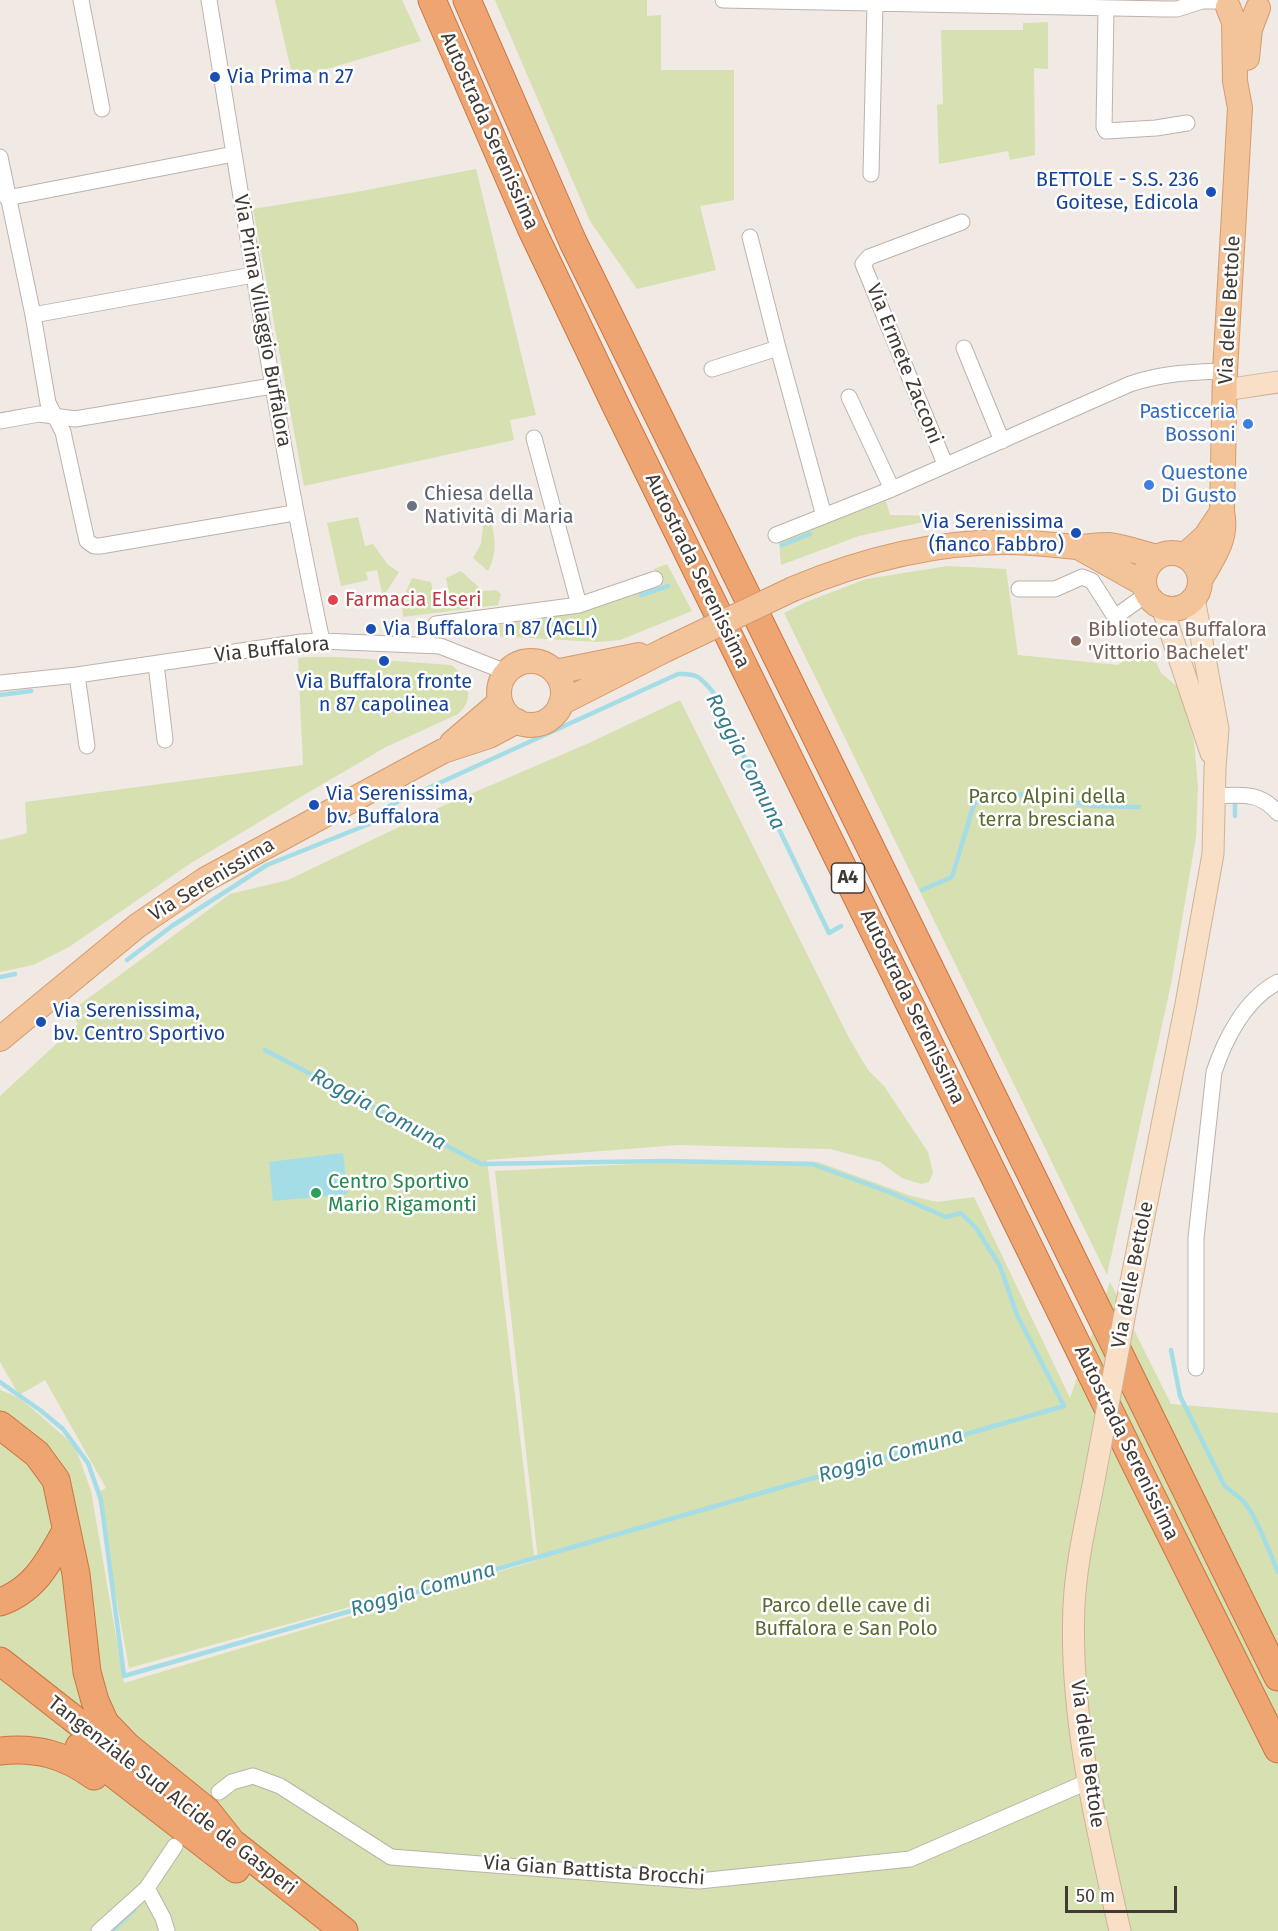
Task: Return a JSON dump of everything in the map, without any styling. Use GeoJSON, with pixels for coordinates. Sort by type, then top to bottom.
{"type":"FeatureCollection","features":[{"type":"Feature","properties":{"kind":"highway","name":"Autostrada Serenissima"},"geometry":{"type":"LineString","coordinates":[[432,0],[531,228],[611,396],[1278,1749]]}},
{"type":"Feature","properties":{"kind":"highway","name":"Autostrada Serenissima"},"geometry":{"type":"LineString","coordinates":[[467,0],[573,242],[1278,1677]]}},
{"type":"Feature","properties":{"kind":"highway"},"geometry":{"type":"LineString","coordinates":[[0,1425],[37,1454],[56,1480],[76,1574],[87,1672],[95,1701],[105,1722],[127,1746],[207,1811],[222,1847]]}},
{"type":"Feature","properties":{"kind":"highway"},"geometry":{"type":"LineString","coordinates":[[0,1602],[12,1598],[39,1576],[66,1531]]}},
{"type":"Feature","properties":{"kind":"highway","name":"Tangenziale Sud Alcide de Gasperi"},"geometry":{"type":"LineString","coordinates":[[0,1661],[222,1847],[315,1931]]}},
{"type":"Feature","properties":{"kind":"highway","name":"Tangenziale Sud Alcide de Gasperi"},"geometry":{"type":"LineString","coordinates":[[0,1685],[222,1847],[344,1931]]}},
{"type":"Feature","properties":{"kind":"highway"},"geometry":{"type":"LineString","coordinates":[[0,1751],[35,1750],[57,1755],[76,1763],[168,1833],[222,1847]]}},
{"type":"Feature","properties":{"kind":"main road"},"geometry":{"type":"LineString","coordinates":[[1223,3],[1243,11],[1263,4]]}},
{"type":"Feature","properties":{"kind":"main road","name":"Via delle Bettole"},"geometry":{"type":"LineString","coordinates":[[1223,3],[1234,22],[1235,81],[1240,108]]}},
{"type":"Feature","properties":{"kind":"main road","name":"Via delle Bettole"},"geometry":{"type":"LineString","coordinates":[[1120,1931],[1087,1782],[1076,1683],[1074,1605],[1080,1560],[1127,1302],[1213,854],[1218,729],[1197,589],[1221,543],[1224,532],[1222,512],[1225,381],[1240,108],[1245,82],[1248,41],[1263,4]]}},
{"type":"Feature","properties":{"kind":"main road"},"geometry":{"type":"LineString","coordinates":[[1225,381],[1278,382]]}},
{"type":"Feature","properties":{"kind":"main road"},"geometry":{"type":"LineString","coordinates":[[1184,556],[1206,536],[1222,512]]}},
{"type":"Feature","properties":{"kind":"main road","name":"Via Serenissima"},"geometry":{"type":"LineString","coordinates":[[0,1038],[137,926],[206,879],[443,751],[489,736],[517,722],[526,724],[543,722],[551,717],[561,703],[664,650],[793,589],[879,558],[921,548],[969,543],[1044,543],[1078,547],[1110,545],[1157,557]]}},
{"type":"Feature","properties":{"kind":"main road","name":"Via Serenissima"},"geometry":{"type":"LineString","coordinates":[[1078,547],[1151,595]]}},
{"type":"Feature","properties":{"kind":"main road"},"geometry":{"type":"LineString","coordinates":[[1175,553],[1184,556],[1198,570],[1197,589],[1188,604],[1171,609],[1151,595],[1147,569],[1157,557],[1175,553]]}},
{"type":"Feature","properties":{"kind":"main road","name":"Via delle Bettole"},"geometry":{"type":"LineString","coordinates":[[1151,595],[1205,732],[1215,768]]}},
{"type":"Feature","properties":{"kind":"main road","name":"Via Serenissima"},"geometry":{"type":"LineString","coordinates":[[555,672],[664,650]]}},
{"type":"Feature","properties":{"kind":"main road"},"geometry":{"type":"LineString","coordinates":[[517,722],[504,710],[499,693],[506,672],[515,665],[525,661],[536,661],[555,672],[561,681],[563,692],[561,703]]}},
{"type":"Feature","properties":{"kind":"main road","name":"Via Serenissima"},"geometry":{"type":"LineString","coordinates":[[443,751],[500,702]]}},
{"type":"Feature","properties":{"kind":"street"},"geometry":{"type":"LineString","coordinates":[[81,0],[102,109]]}},
{"type":"Feature","properties":{"kind":"street","name":"Via Prima Villaggio Buffalora"},"geometry":{"type":"LineString","coordinates":[[209,0],[294,513],[322,641]]}},
{"type":"Feature","properties":{"kind":"street"},"geometry":{"type":"LineString","coordinates":[[723,0],[1177,9],[1202,2],[1223,3]]}},
{"type":"Feature","properties":{"kind":"street"},"geometry":{"type":"LineString","coordinates":[[1168,8],[1182,0]]}},
{"type":"Feature","properties":{"kind":"street"},"geometry":{"type":"LineString","coordinates":[[871,174],[875,4]]}},
{"type":"Feature","properties":{"kind":"street"},"geometry":{"type":"LineString","coordinates":[[1106,8],[1104,127],[1106,131],[1156,128],[1187,123]]}},
{"type":"Feature","properties":{"kind":"street"},"geometry":{"type":"LineString","coordinates":[[7,198],[234,154]]}},
{"type":"Feature","properties":{"kind":"street"},"geometry":{"type":"LineString","coordinates":[[0,157],[33,315],[48,403],[63,432],[85,536],[90,544],[100,546],[294,513]]}},
{"type":"Feature","properties":{"kind":"street","name":"Via Ermete Zacconi"},"geometry":{"type":"LineString","coordinates":[[945,464],[863,264],[869,257],[962,222]]}},
{"type":"Feature","properties":{"kind":"street"},"geometry":{"type":"LineString","coordinates":[[750,237],[824,516]]}},
{"type":"Feature","properties":{"kind":"street"},"geometry":{"type":"LineString","coordinates":[[33,315],[253,275]]}},
{"type":"Feature","properties":{"kind":"street"},"geometry":{"type":"LineString","coordinates":[[712,369],[778,348]]}},
{"type":"Feature","properties":{"kind":"street"},"geometry":{"type":"LineString","coordinates":[[964,348],[1002,441]]}},
{"type":"Feature","properties":{"kind":"street"},"geometry":{"type":"LineString","coordinates":[[776,535],[892,489],[1142,380],[1186,372],[1225,381]]}},
{"type":"Feature","properties":{"kind":"street"},"geometry":{"type":"LineString","coordinates":[[0,421],[39,414],[75,419],[272,386]]}},
{"type":"Feature","properties":{"kind":"street"},"geometry":{"type":"LineString","coordinates":[[849,397],[892,489]]}},
{"type":"Feature","properties":{"kind":"street"},"geometry":{"type":"LineString","coordinates":[[534,438],[579,605]]}},
{"type":"Feature","properties":{"kind":"street"},"geometry":{"type":"LineString","coordinates":[[1019,590],[1055,589],[1082,577],[1092,581],[1115,617],[1151,595]]}},
{"type":"Feature","properties":{"kind":"street"},"geometry":{"type":"LineString","coordinates":[[424,645],[427,635],[436,624],[579,605],[655,579]]}},
{"type":"Feature","properties":{"kind":"street","name":"Via Buffalora"},"geometry":{"type":"LineString","coordinates":[[0,684],[322,641],[440,646],[506,672]]}},
{"type":"Feature","properties":{"kind":"street"},"geometry":{"type":"LineString","coordinates":[[156,664],[165,740]]}},
{"type":"Feature","properties":{"kind":"street"},"geometry":{"type":"LineString","coordinates":[[77,675],[87,746]]}},
{"type":"Feature","properties":{"kind":"street"},"geometry":{"type":"LineString","coordinates":[[1214,796],[1252,795],[1271,805],[1278,813]]}},
{"type":"Feature","properties":{"kind":"street"},"geometry":{"type":"LineString","coordinates":[[1196,1368],[1196,1238],[1214,1072],[1220,1052],[1240,1018],[1263,993],[1278,982]]}},
{"type":"Feature","properties":{"kind":"street","name":"Via Gian Battista Brocchi"},"geometry":{"type":"LineString","coordinates":[[219,1792],[232,1782],[253,1776],[280,1786],[391,1857],[699,1881],[910,1859],[1087,1782]]}},
{"type":"Feature","properties":{"kind":"street"},"geometry":{"type":"LineString","coordinates":[[99,1931],[147,1888],[175,1846]]}},
{"type":"Feature","properties":{"kind":"street"},"geometry":{"type":"LineString","coordinates":[[147,1888],[163,1918],[167,1931]]}},
{"type":"Feature","properties":{"kind":"green space"},"geometry":{"type":"Polygon","coordinates":[[[275,0],[402,0],[421,41],[293,79],[275,0]]]}},
{"type":"Feature","properties":{"kind":"green space"},"geometry":{"type":"Polygon","coordinates":[[[495,0],[647,0],[647,16],[661,15],[661,70],[734,70],[734,200],[700,206],[716,270],[637,289],[590,221],[495,0]]]}},
{"type":"Feature","properties":{"kind":"green space"},"geometry":{"type":"Polygon","coordinates":[[[1048,22],[1048,69],[1034,68],[1035,155],[1010,160],[1008,151],[939,164],[937,105],[943,104],[941,30],[1023,30],[1023,23],[1048,22]]]}},
{"type":"Feature","properties":{"kind":"green space"},"geometry":{"type":"Polygon","coordinates":[[[476,169],[536,415],[510,420],[514,440],[304,486],[253,209],[476,169]]]}},
{"type":"Feature","properties":{"kind":"green space"},"geometry":{"type":"Polygon","coordinates":[[[886,501],[890,515],[951,516],[859,536],[781,565],[779,541],[886,501]]]}},
{"type":"Feature","properties":{"kind":"green space"},"geometry":{"type":"Polygon","coordinates":[[[358,517],[365,546],[373,544],[388,565],[399,572],[383,597],[377,570],[366,572],[368,580],[341,586],[327,523],[358,517]]]}},
{"type":"Feature","properties":{"kind":"green space"},"geometry":{"type":"Polygon","coordinates":[[[490,517],[495,544],[488,571],[473,558],[481,544],[484,518],[490,517]]]}},
{"type":"Feature","properties":{"kind":"green space"},"geometry":{"type":"Polygon","coordinates":[[[667,564],[692,611],[620,640],[597,642],[445,633],[582,612],[661,586],[654,569],[667,564]]]}},
{"type":"Feature","properties":{"kind":"green space","name":"Parco Alpini della terra bresciana"},"geometry":{"type":"Polygon","coordinates":[[[948,566],[1006,569],[1018,655],[1118,665],[1148,644],[1161,673],[1179,688],[1194,741],[1198,787],[1196,837],[1171,984],[1107,1275],[784,613],[866,579],[948,566]]]}},
{"type":"Feature","properties":{"kind":"green space"},"geometry":{"type":"Polygon","coordinates":[[[461,571],[483,591],[496,590],[501,594],[498,605],[403,617],[402,601],[412,578],[431,582],[434,599],[450,597],[446,578],[461,571]]]}},
{"type":"Feature","properties":{"kind":"green space"},"geometry":{"type":"Polygon","coordinates":[[[298,658],[451,665],[465,682],[468,689],[467,702],[458,714],[386,747],[191,863],[69,947],[33,965],[0,972],[0,840],[27,833],[25,802],[303,765],[298,658]]]}},
{"type":"Feature","properties":{"kind":"green space","name":"Centro Sportivo Mario Rigamonti"},"geometry":{"type":"Polygon","coordinates":[[[680,700],[849,1038],[868,1070],[884,1086],[928,1152],[933,1173],[929,1182],[921,1184],[902,1178],[880,1162],[830,1149],[678,1145],[487,1160],[534,1556],[129,1668],[97,1493],[106,1488],[45,1380],[19,1395],[0,1362],[0,1096],[78,1024],[71,1011],[230,894],[288,880],[445,805],[589,743],[680,700]]]}},
{"type":"Feature","properties":{"kind":"green space","name":"Parco delle cave di Buffalora e San Polo"},"geometry":{"type":"Polygon","coordinates":[[[710,1160],[818,1162],[911,1196],[937,1202],[974,1197],[1070,1398],[1110,1282],[1171,1404],[1278,1413],[1278,1931],[0,1931],[0,1390],[20,1398],[75,1446],[91,1491],[124,1683],[538,1560],[495,1171],[710,1160]]]}},
{"type":"Feature","properties":{"kind":"water"},"geometry":{"type":"Polygon","coordinates":[[[343,1153],[348,1194],[273,1201],[269,1162],[343,1153]]]}},
{"type":"Feature","properties":{"kind":"waterway"},"geometry":{"type":"LineString","coordinates":[[782,545],[810,534]]}},
{"type":"Feature","properties":{"kind":"waterway"},"geometry":{"type":"LineString","coordinates":[[641,595],[668,586]]}},
{"type":"Feature","properties":{"kind":"waterway","name":"Roggia Comuna"},"geometry":{"type":"LineString","coordinates":[[127,960],[172,926],[267,865],[384,818],[389,806],[678,674],[698,677],[713,692],[829,933],[841,926]]}},
{"type":"Feature","properties":{"kind":"waterway"},"geometry":{"type":"LineString","coordinates":[[0,695],[31,691]]}},
{"type":"Feature","properties":{"kind":"waterway","name":"Roggia Comuna"},"geometry":{"type":"LineString","coordinates":[[922,890],[952,877],[974,804],[998,794],[1037,795],[1093,806],[1139,807]]}},
{"type":"Feature","properties":{"kind":"waterway","name":"Roggia Comuna"},"geometry":{"type":"LineString","coordinates":[[1235,800],[1235,816]]}},
{"type":"Feature","properties":{"kind":"waterway","name":"Roggia Comuna"},"geometry":{"type":"LineString","coordinates":[[0,977],[15,974]]}},
{"type":"Feature","properties":{"kind":"waterway","name":"Roggia Comuna"},"geometry":{"type":"LineString","coordinates":[[0,1382],[63,1429],[88,1463],[101,1500],[124,1676],[1064,1406],[1017,1315],[1000,1266],[976,1228],[961,1213],[946,1217],[889,1192],[812,1164],[665,1161],[481,1164],[265,1050]]}},
{"type":"Feature","properties":{"kind":"waterway","name":"Roggia Comuna"},"geometry":{"type":"LineString","coordinates":[[1171,1350],[1180,1396],[1224,1485],[1242,1500],[1252,1514],[1278,1572]]}},
{"type":"Feature","properties":{"kind":"waterway","name":"Roggia Comuna"},"geometry":{"type":"LineString","coordinates":[[112,1931],[134,1910]]}},
{"type":"Feature","properties":{"kind":"place","name":"Via Prima n 27"},"geometry":{"type":"Point","coordinates":[215,77]}},
{"type":"Feature","properties":{"kind":"place","name":"BETTOLE - S.S. 236 Goitese, Edicola"},"geometry":{"type":"Point","coordinates":[1211,192]}},
{"type":"Feature","properties":{"kind":"place","name":"Pasticceria Bossoni"},"geometry":{"type":"Point","coordinates":[1248,424]}},
{"type":"Feature","properties":{"kind":"place","name":"Questone Di Gusto"},"geometry":{"type":"Point","coordinates":[1149,485]}},
{"type":"Feature","properties":{"kind":"place","name":"Chiesa della Natività di Maria"},"geometry":{"type":"Point","coordinates":[412,506]}},
{"type":"Feature","properties":{"kind":"place","name":"Via Serenissima (fianco Fabbro)"},"geometry":{"type":"Point","coordinates":[1076,533]}},
{"type":"Feature","properties":{"kind":"place","name":"Farmacia Elseri"},"geometry":{"type":"Point","coordinates":[333,600]}},
{"type":"Feature","properties":{"kind":"place","name":"Via Buffalora n 87 (ACLI)"},"geometry":{"type":"Point","coordinates":[371,629]}},
{"type":"Feature","properties":{"kind":"place","name":"Biblioteca Buffalora 'Vittorio Bachelet'"},"geometry":{"type":"Point","coordinates":[1076,641]}},
{"type":"Feature","properties":{"kind":"place","name":"Via Buffalora fronte n 87 capolinea"},"geometry":{"type":"Point","coordinates":[384,661]}},
{"type":"Feature","properties":{"kind":"place","name":"Via Serenissima, bv. Buffalora"},"geometry":{"type":"Point","coordinates":[314,805]}},
{"type":"Feature","properties":{"kind":"place","name":"Via Serenissima, bv. Centro Sportivo"},"geometry":{"type":"Point","coordinates":[41,1022]}},
{"type":"Feature","properties":{"kind":"place","name":"Centro Sportivo Mario Rigamonti"},"geometry":{"type":"Point","coordinates":[316,1193]}}]}
